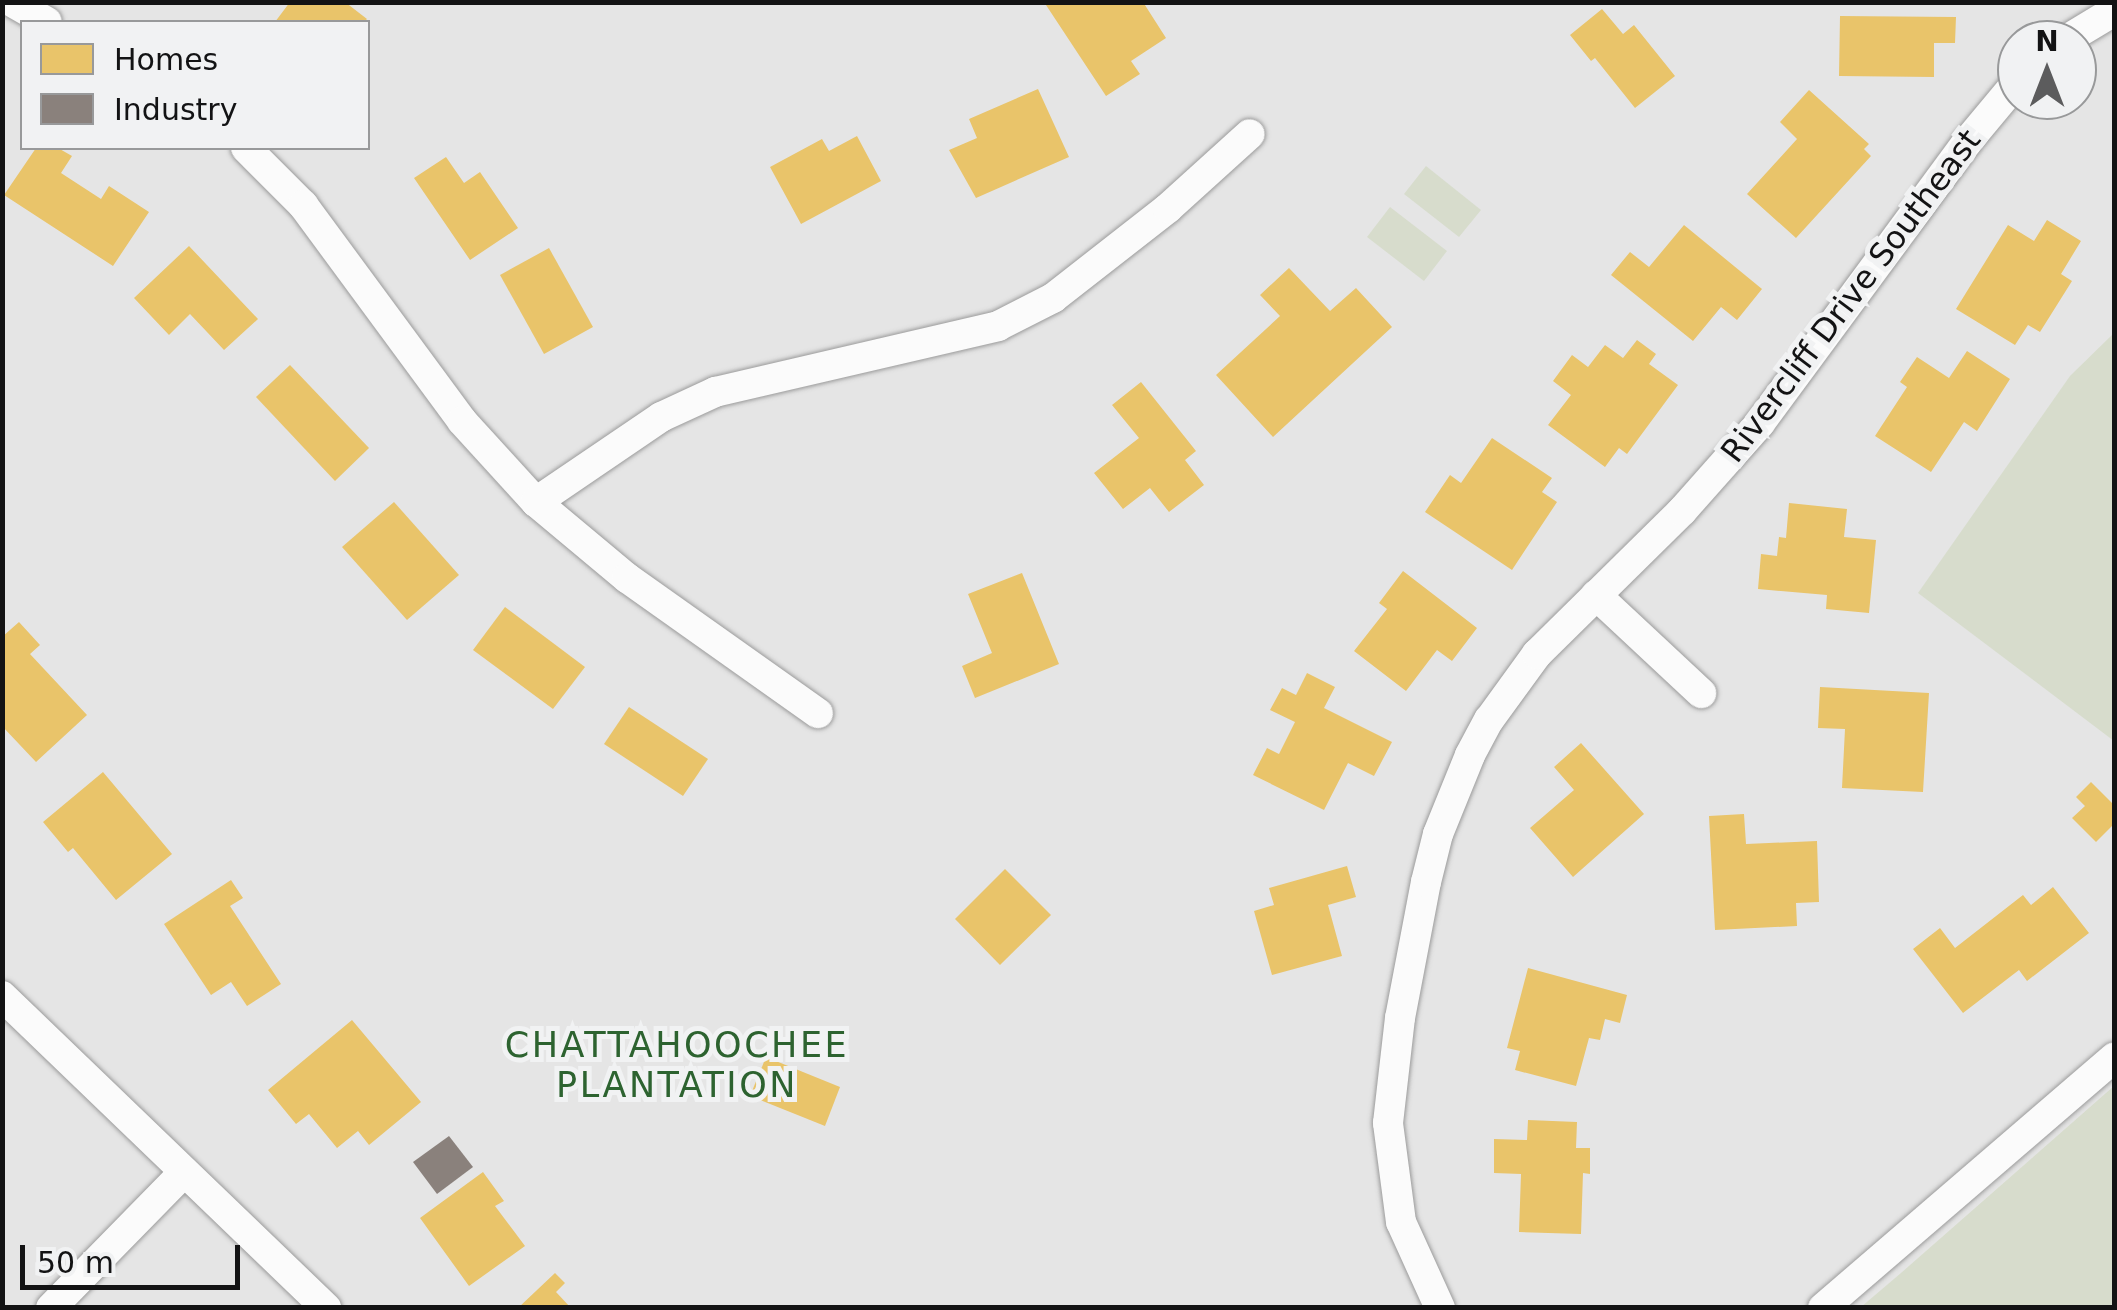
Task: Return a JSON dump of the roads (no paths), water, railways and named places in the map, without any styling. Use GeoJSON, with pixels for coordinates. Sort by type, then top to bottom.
{"type":"FeatureCollection","features":[{"type":"Feature","properties":{"kind":"street"},"geometry":{"type":"LineString","coordinates":[[12,2],[44,20]]}},
{"type":"Feature","properties":{"kind":"street","name":"Rivercliff Drive Southeast"},"geometry":{"type":"LineString","coordinates":[[1440,1308],[1401,1222],[1388,1123],[1400,1018],[1426,882],[1450,802],[1490,720],[1537,654],[1682,510],[1760,424],[1997,106]]}},
{"type":"Feature","properties":{"kind":"street"},"geometry":{"type":"LineString","coordinates":[[536,502],[661,416],[715,392],[998,326],[1054,298],[1182,195],[1250,134]]}},
{"type":"Feature","properties":{"kind":"street"},"geometry":{"type":"LineString","coordinates":[[248,150],[303,205],[462,422],[536,502],[627,578],[818,713]]}},
{"type":"Feature","properties":{"kind":"street"},"geometry":{"type":"LineString","coordinates":[[1596,595],[1701,693]]}},
{"type":"Feature","properties":{"kind":"street"},"geometry":{"type":"LineString","coordinates":[[2,996],[326,1308]]}},
{"type":"Feature","properties":{"kind":"street"},"geometry":{"type":"LineString","coordinates":[[1823,1308],[2114,1058]]}},
{"type":"Feature","properties":{"kind":"street"},"geometry":{"type":"LineString","coordinates":[[51,1308],[183,1173]]}},
{"type":"Feature","properties":{"kind":"district","name":"CHATTAHOOCHEE PLANTATION"},"geometry":{"type":"Point","coordinates":[677,1065]}}]}
